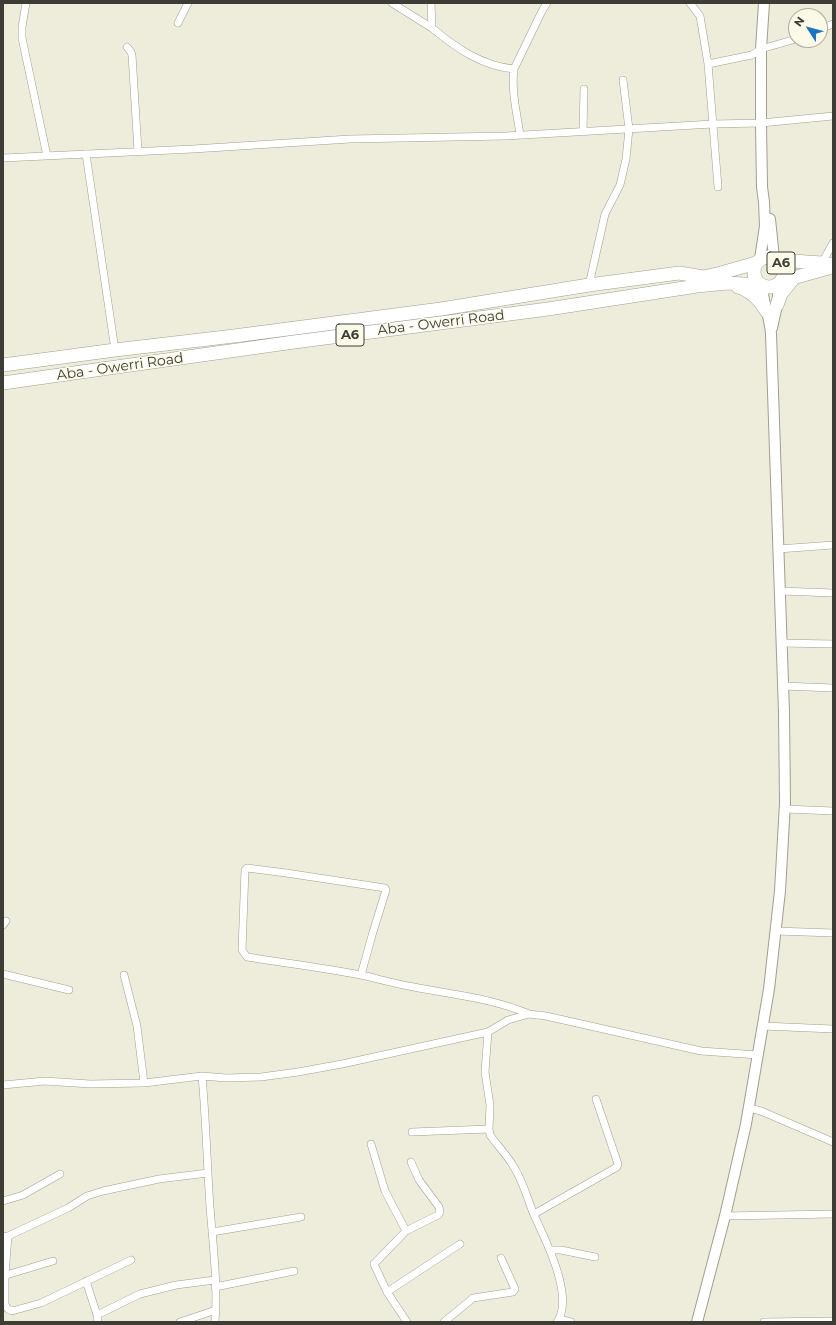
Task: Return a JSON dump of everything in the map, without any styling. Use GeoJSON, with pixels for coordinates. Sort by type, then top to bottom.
{"type":"FeatureCollection","features":[{"type":"Feature","properties":{"kind":"highway","name":"Aba - Owerri Road"},"geometry":{"type":"LineString","coordinates":[[3,366],[115,350],[441,309],[589,285],[679,273],[704,277],[721,274],[758,261],[765,257],[830,265]]}},
{"type":"Feature","properties":{"kind":"highway","name":"A6"},"geometry":{"type":"LineString","coordinates":[[776,259],[784,270],[785,281]]}},
{"type":"Feature","properties":{"kind":"highway","name":"A6"},"geometry":{"type":"LineString","coordinates":[[758,261],[753,272],[756,282],[761,286]]}},
{"type":"Feature","properties":{"kind":"highway","name":"Aba - Owerri Road"},"geometry":{"type":"LineString","coordinates":[[3,383],[294,342],[548,309],[697,286],[727,283],[771,288],[785,281],[830,265]]}},
{"type":"Feature","properties":{"kind":"highway"},"geometry":{"type":"LineString","coordinates":[[727,283],[752,293],[772,308],[781,294],[785,281]]}},
{"type":"Feature","properties":{"kind":"highway"},"geometry":{"type":"LineString","coordinates":[[293,328],[294,342]]}},
{"type":"Feature","properties":{"kind":"main road"},"geometry":{"type":"LineString","coordinates":[[758,261],[765,226],[762,187],[761,123],[764,3]]}},
{"type":"Feature","properties":{"kind":"main road"},"geometry":{"type":"LineString","coordinates":[[762,187],[768,205],[776,259]]}},
{"type":"Feature","properties":{"kind":"main road"},"geometry":{"type":"LineString","coordinates":[[697,1322],[725,1216],[749,1108],[769,989],[780,891],[785,809],[783,686],[771,334],[772,308],[761,286]]}},
{"type":"Feature","properties":{"kind":"street"},"geometry":{"type":"LineString","coordinates":[[26,3],[22,27],[22,38],[47,156]]}},
{"type":"Feature","properties":{"kind":"street"},"geometry":{"type":"LineString","coordinates":[[178,23],[188,3]]}},
{"type":"Feature","properties":{"kind":"street"},"geometry":{"type":"LineString","coordinates":[[392,3],[432,28],[461,50],[488,63],[504,68],[514,69]]}},
{"type":"Feature","properties":{"kind":"street"},"geometry":{"type":"LineString","coordinates":[[431,3],[432,28]]}},
{"type":"Feature","properties":{"kind":"street"},"geometry":{"type":"LineString","coordinates":[[520,135],[512,79],[514,69],[547,3]]}},
{"type":"Feature","properties":{"kind":"street"},"geometry":{"type":"LineString","coordinates":[[690,3],[700,16],[708,64],[718,187]]}},
{"type":"Feature","properties":{"kind":"street"},"geometry":{"type":"LineString","coordinates":[[708,64],[752,55],[788,42]]}},
{"type":"Feature","properties":{"kind":"street"},"geometry":{"type":"LineString","coordinates":[[127,47],[132,55],[138,151]]}},
{"type":"Feature","properties":{"kind":"street"},"geometry":{"type":"LineString","coordinates":[[589,285],[605,214],[620,185],[626,159],[629,129],[623,80]]}},
{"type":"Feature","properties":{"kind":"street"},"geometry":{"type":"LineString","coordinates":[[583,132],[584,89]]}},
{"type":"Feature","properties":{"kind":"street"},"geometry":{"type":"LineString","coordinates":[[3,158],[193,149],[350,139],[520,135],[714,124],[761,123],[833,116]]}},
{"type":"Feature","properties":{"kind":"street"},"geometry":{"type":"LineString","coordinates":[[86,154],[115,350]]}},
{"type":"Feature","properties":{"kind":"street"},"geometry":{"type":"LineString","coordinates":[[830,265],[833,244]]}},
{"type":"Feature","properties":{"kind":"street"},"geometry":{"type":"LineString","coordinates":[[778,550],[833,545]]}},
{"type":"Feature","properties":{"kind":"street"},"geometry":{"type":"LineString","coordinates":[[780,591],[833,593]]}},
{"type":"Feature","properties":{"kind":"street"},"geometry":{"type":"LineString","coordinates":[[781,643],[833,644]]}},
{"type":"Feature","properties":{"kind":"street"},"geometry":{"type":"LineString","coordinates":[[783,686],[833,688]]}},
{"type":"Feature","properties":{"kind":"street"},"geometry":{"type":"LineString","coordinates":[[785,809],[833,811]]}},
{"type":"Feature","properties":{"kind":"street"},"geometry":{"type":"LineString","coordinates":[[361,975],[372,932],[386,890],[384,887],[247,868],[245,870],[242,950],[247,957],[361,975],[390,983],[474,997],[513,1007],[529,1014],[561,1019],[701,1051],[758,1055]]}},
{"type":"Feature","properties":{"kind":"street"},"geometry":{"type":"LineString","coordinates":[[776,931],[833,933]]}},
{"type":"Feature","properties":{"kind":"street"},"geometry":{"type":"LineString","coordinates":[[3,974],[69,990]]}},
{"type":"Feature","properties":{"kind":"street"},"geometry":{"type":"LineString","coordinates":[[124,975],[137,1026],[144,1083]]}},
{"type":"Feature","properties":{"kind":"street"},"geometry":{"type":"LineString","coordinates":[[3,1085],[45,1082],[90,1084],[144,1083],[202,1076],[226,1078],[261,1077],[298,1072],[488,1032],[508,1020],[529,1014]]}},
{"type":"Feature","properties":{"kind":"street"},"geometry":{"type":"LineString","coordinates":[[763,1026],[833,1030]]}},
{"type":"Feature","properties":{"kind":"street"},"geometry":{"type":"LineString","coordinates":[[488,1032],[485,1072],[490,1105],[490,1135],[512,1165],[523,1185],[550,1250],[560,1283],[562,1306],[558,1321],[571,1322]]}},
{"type":"Feature","properties":{"kind":"street"},"geometry":{"type":"LineString","coordinates":[[202,1076],[206,1119],[215,1284],[215,1322]]}},
{"type":"Feature","properties":{"kind":"street"},"geometry":{"type":"LineString","coordinates":[[534,1214],[617,1167],[618,1164],[596,1099]]}},
{"type":"Feature","properties":{"kind":"street"},"geometry":{"type":"LineString","coordinates":[[749,1108],[761,1111],[833,1142]]}},
{"type":"Feature","properties":{"kind":"street"},"geometry":{"type":"LineString","coordinates":[[412,1132],[489,1129]]}},
{"type":"Feature","properties":{"kind":"street"},"geometry":{"type":"LineString","coordinates":[[370,1144],[385,1190],[406,1231]]}},
{"type":"Feature","properties":{"kind":"street"},"geometry":{"type":"LineString","coordinates":[[407,1322],[387,1292],[374,1264],[406,1231],[438,1215],[440,1212],[439,1207],[419,1180],[410,1162]]}},
{"type":"Feature","properties":{"kind":"street"},"geometry":{"type":"LineString","coordinates":[[131,1260],[41,1303],[12,1311],[5,1305],[4,1275],[6,1237],[68,1208],[87,1196],[159,1179],[208,1173]]}},
{"type":"Feature","properties":{"kind":"street"},"geometry":{"type":"LineString","coordinates":[[3,1201],[23,1195],[60,1174]]}},
{"type":"Feature","properties":{"kind":"street"},"geometry":{"type":"LineString","coordinates":[[725,1216],[833,1214]]}},
{"type":"Feature","properties":{"kind":"street"},"geometry":{"type":"LineString","coordinates":[[212,1232],[301,1217]]}},
{"type":"Feature","properties":{"kind":"street"},"geometry":{"type":"LineString","coordinates":[[387,1292],[460,1244]]}},
{"type":"Feature","properties":{"kind":"street"},"geometry":{"type":"LineString","coordinates":[[550,1250],[561,1250],[595,1257]]}},
{"type":"Feature","properties":{"kind":"street"},"geometry":{"type":"LineString","coordinates":[[444,1322],[473,1298],[514,1291],[515,1289],[501,1258]]}},
{"type":"Feature","properties":{"kind":"street"},"geometry":{"type":"LineString","coordinates":[[4,1275],[53,1260]]}},
{"type":"Feature","properties":{"kind":"street"},"geometry":{"type":"LineString","coordinates":[[86,1281],[97,1319],[140,1294],[176,1285],[215,1284],[294,1271]]}},
{"type":"Feature","properties":{"kind":"street"},"geometry":{"type":"LineString","coordinates":[[180,1322],[216,1310]]}},
{"type":"Feature","properties":{"kind":"street"},"geometry":{"type":"LineString","coordinates":[[764,1322],[833,1321]]}}]}
